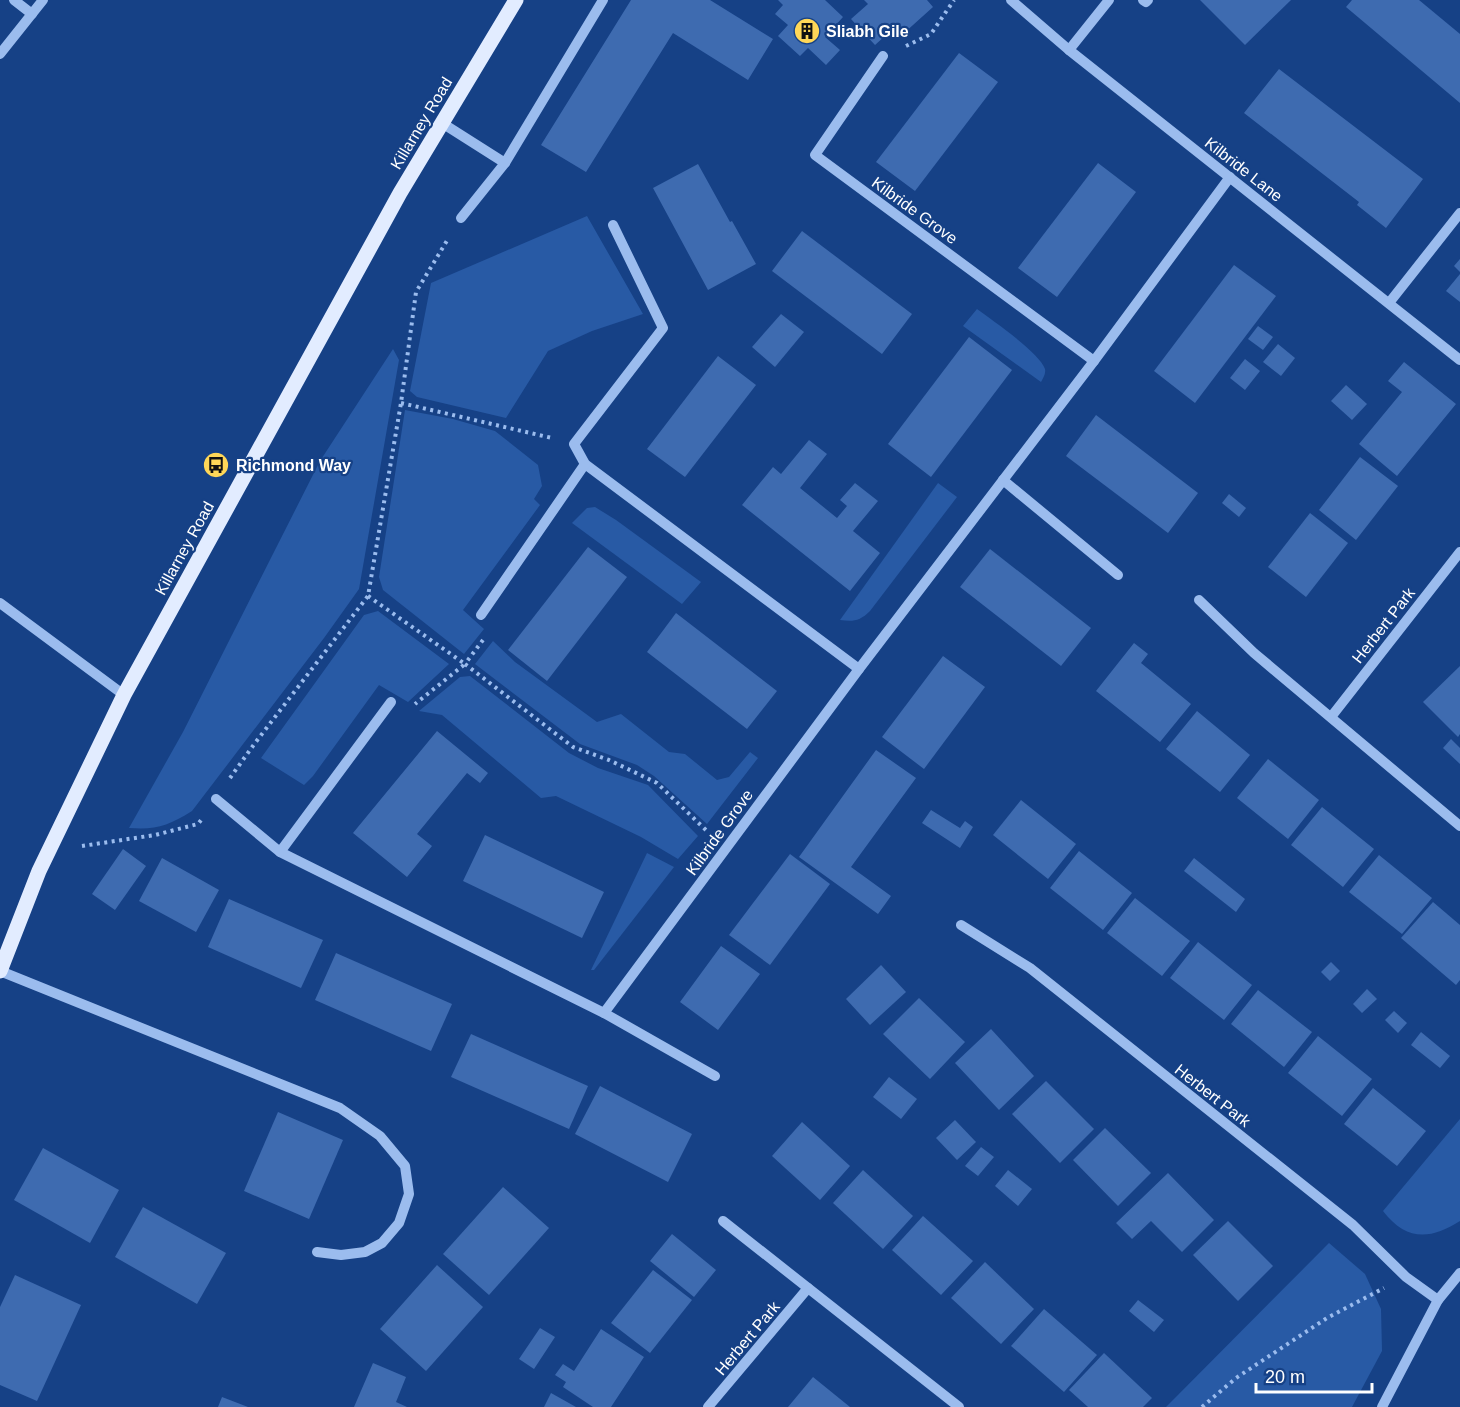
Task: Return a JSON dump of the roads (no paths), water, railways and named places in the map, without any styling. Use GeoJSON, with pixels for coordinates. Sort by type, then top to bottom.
{"type":"FeatureCollection","features":[{"type":"Feature","properties":{"kind":"main road","name":"Killarney Road"},"geometry":{"type":"LineString","coordinates":[[0,971],[48,851],[124,694],[394,203],[516,0]]}},
{"type":"Feature","properties":{"kind":"street"},"geometry":{"type":"LineString","coordinates":[[14,0],[32,14]]}},
{"type":"Feature","properties":{"kind":"street"},"geometry":{"type":"LineString","coordinates":[[0,54],[43,0]]}},
{"type":"Feature","properties":{"kind":"street"},"geometry":{"type":"LineString","coordinates":[[461,218],[505,163],[603,0]]}},
{"type":"Feature","properties":{"kind":"street","name":"Kilbride Lane"},"geometry":{"type":"LineString","coordinates":[[1011,0],[1069,50],[1460,360]]}},
{"type":"Feature","properties":{"kind":"street"},"geometry":{"type":"LineString","coordinates":[[1069,50],[1109,0]]}},
{"type":"Feature","properties":{"kind":"street"},"geometry":{"type":"LineString","coordinates":[[1143,0],[1146,2],[1148,0]]}},
{"type":"Feature","properties":{"kind":"street","name":"Kilbride Grove"},"geometry":{"type":"LineString","coordinates":[[883,56],[815,155],[1094,361]]}},
{"type":"Feature","properties":{"kind":"street"},"geometry":{"type":"LineString","coordinates":[[442,123],[505,163]]}},
{"type":"Feature","properties":{"kind":"street","name":"Kilbride Grove"},"geometry":{"type":"LineString","coordinates":[[604,1013],[859,669],[1094,361],[1230,177]]}},
{"type":"Feature","properties":{"kind":"street"},"geometry":{"type":"LineString","coordinates":[[1389,303],[1460,213]]}},
{"type":"Feature","properties":{"kind":"street"},"geometry":{"type":"LineString","coordinates":[[613,225],[663,328],[574,444],[585,464],[859,669]]}},
{"type":"Feature","properties":{"kind":"street"},"geometry":{"type":"LineString","coordinates":[[481,615],[585,464]]}},
{"type":"Feature","properties":{"kind":"street"},"geometry":{"type":"LineString","coordinates":[[1003,480],[1118,575]]}},
{"type":"Feature","properties":{"kind":"street","name":"Herbert Park"},"geometry":{"type":"LineString","coordinates":[[1331,717],[1460,552]]}},
{"type":"Feature","properties":{"kind":"street"},"geometry":{"type":"LineString","coordinates":[[1199,600],[1254,653],[1460,826]]}},
{"type":"Feature","properties":{"kind":"street"},"geometry":{"type":"LineString","coordinates":[[0,603],[124,694]]}},
{"type":"Feature","properties":{"kind":"street"},"geometry":{"type":"LineString","coordinates":[[280,852],[391,702]]}},
{"type":"Feature","properties":{"kind":"street"},"geometry":{"type":"LineString","coordinates":[[216,799],[280,852],[604,1013],[715,1076]]}},
{"type":"Feature","properties":{"kind":"street","name":"Herbert Park"},"geometry":{"type":"LineString","coordinates":[[961,925],[1046,980],[1353,1225],[1406,1277],[1438,1300]]}},
{"type":"Feature","properties":{"kind":"street"},"geometry":{"type":"LineString","coordinates":[[0,971],[340,1108],[380,1136],[405,1166],[409,1194],[399,1223],[382,1243],[365,1252],[341,1256],[317,1252]]}},
{"type":"Feature","properties":{"kind":"street"},"geometry":{"type":"LineString","coordinates":[[723,1221],[959,1407]]}},
{"type":"Feature","properties":{"kind":"street"},"geometry":{"type":"LineString","coordinates":[[1382,1407],[1438,1300],[1460,1273]]}},
{"type":"Feature","properties":{"kind":"street","name":"Herbert Park"},"geometry":{"type":"LineString","coordinates":[[708,1407],[808,1288]]}},
{"type":"Feature","properties":{"kind":"place","name":"Sliabh Gile"},"geometry":{"type":"Point","coordinates":[807,31]}},
{"type":"Feature","properties":{"kind":"place","name":"Richmond Way"},"geometry":{"type":"Point","coordinates":[216,465]}}]}
